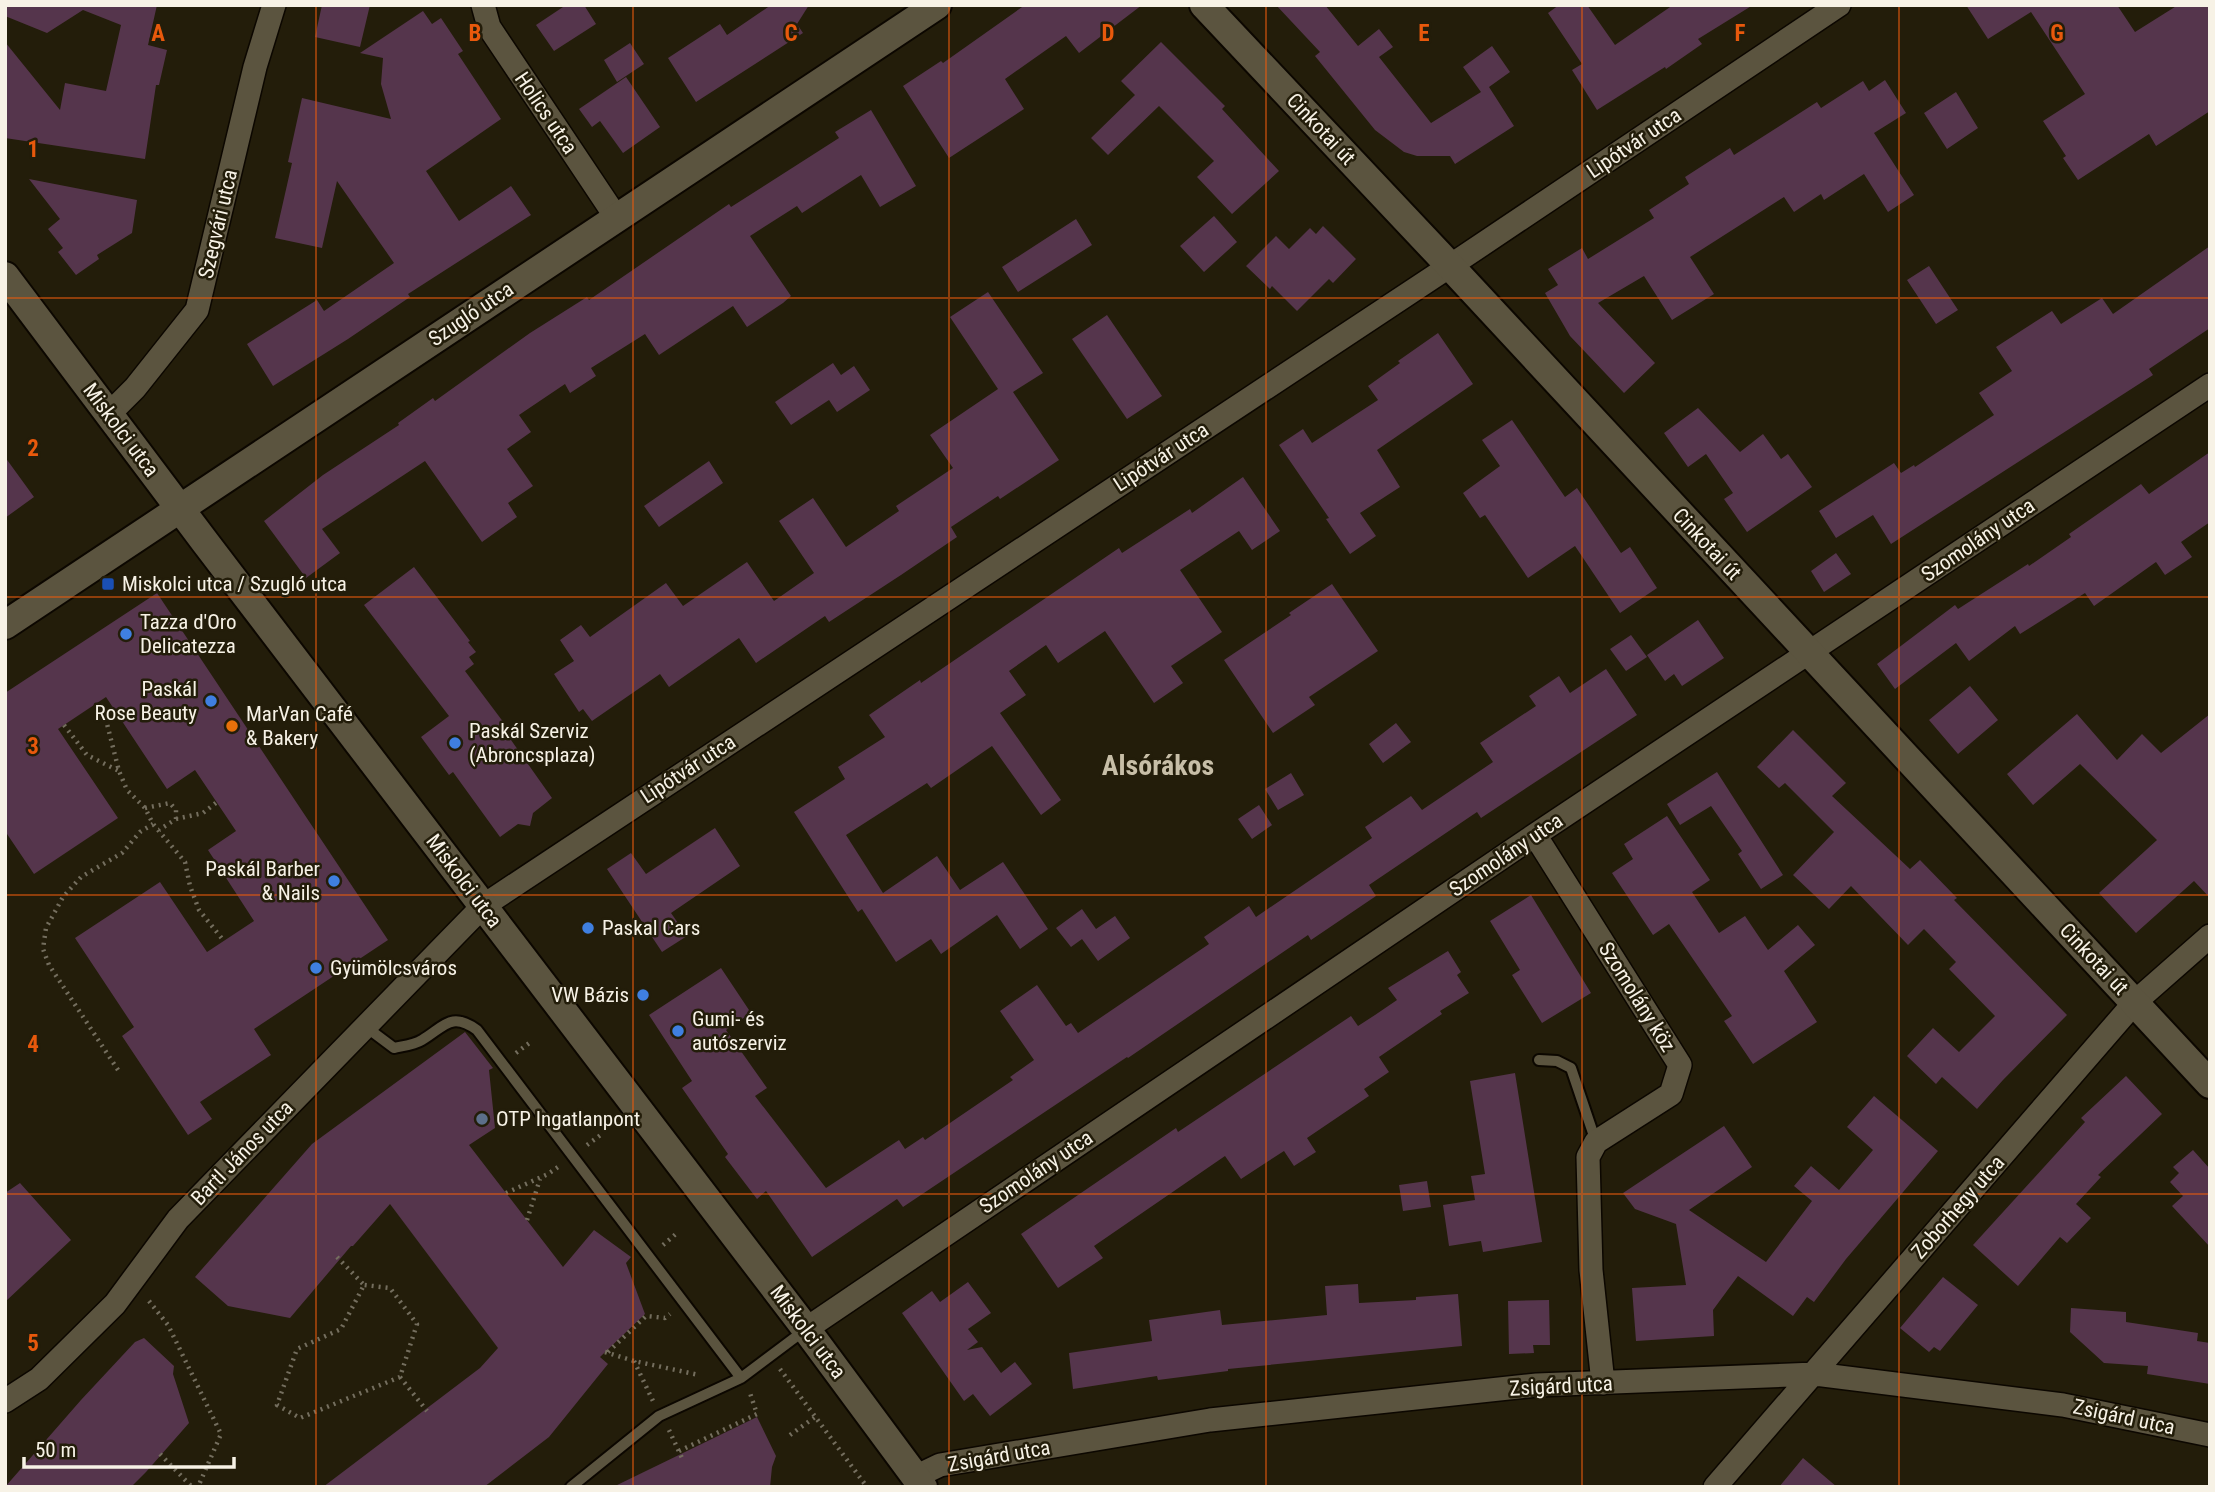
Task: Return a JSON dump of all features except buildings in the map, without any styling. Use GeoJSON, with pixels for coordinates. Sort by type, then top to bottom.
{"type":"FeatureCollection","features":[{"type":"Feature","properties":{"kind":"street","name":"Szegvári utca"},"geometry":{"type":"LineString","coordinates":[[109,414],[135,388],[197,310],[255,67],[274,5]]}},
{"type":"Feature","properties":{"kind":"street","name":"Holics utca"},"geometry":{"type":"LineString","coordinates":[[483,5],[489,27],[616,217]]}},
{"type":"Feature","properties":{"kind":"street","name":"Szugló utca"},"geometry":{"type":"LineString","coordinates":[[5,625],[937,5]]}},
{"type":"Feature","properties":{"kind":"street","name":"Cinkotai út"},"geometry":{"type":"LineString","coordinates":[[1204,5],[2210,1084]]}},
{"type":"Feature","properties":{"kind":"street","name":"Lipótvár utca"},"geometry":{"type":"LineString","coordinates":[[483,906],[1450,266],[1839,5]]}},
{"type":"Feature","properties":{"kind":"street","name":"Miskolci utca"},"geometry":{"type":"LineString","coordinates":[[5,276],[806,1329],[915,1482]]}},
{"type":"Feature","properties":{"kind":"street","name":"Szomolány utca"},"geometry":{"type":"LineString","coordinates":[[806,1329],[1535,835],[2210,385]]}},
{"type":"Feature","properties":{"kind":"street","name":"Szomolány köz"},"geometry":{"type":"LineString","coordinates":[[1535,835],[1680,1065],[1671,1094],[1596,1142]]}},
{"type":"Feature","properties":{"kind":"street","name":"Bartl János utca"},"geometry":{"type":"LineString","coordinates":[[5,1401],[39,1379],[115,1304],[178,1219],[483,906]]}},
{"type":"Feature","properties":{"kind":"street","name":"Zoborhegy utca"},"geometry":{"type":"LineString","coordinates":[[1715,1487],[2135,1002],[2210,936]]}},
{"type":"Feature","properties":{"kind":"street"},"geometry":{"type":"LineString","coordinates":[[1596,1142],[1588,1157],[1591,1270],[1603,1383]]}},
{"type":"Feature","properties":{"kind":"street","name":"Zsigárd utca"},"geometry":{"type":"LineString","coordinates":[[915,1482],[940,1465],[1210,1420],[1536,1385],[1815,1374],[2063,1405],[2210,1435]]}},
{"type":"Feature","properties":{"kind":"lane"},"geometry":{"type":"LineString","coordinates":[[366,1027],[394,1048],[419,1042],[448,1022],[456,1020],[477,1030],[745,1382]]}},
{"type":"Feature","properties":{"kind":"lane"},"geometry":{"type":"LineString","coordinates":[[1539,1059],[1557,1061],[1571,1068],[1596,1142]]}},
{"type":"Feature","properties":{"kind":"lane"},"geometry":{"type":"LineString","coordinates":[[570,1487],[659,1416],[745,1382],[770,1356],[806,1329]]}},
{"type":"Feature","properties":{"kind":"path"},"geometry":{"type":"LineString","coordinates":[[115,710],[105,716],[119,771],[127,790],[145,808],[153,824],[186,862],[190,886],[199,909],[224,941]]}},
{"type":"Feature","properties":{"kind":"path"},"geometry":{"type":"LineString","coordinates":[[64,725],[87,755],[119,771]]}},
{"type":"Feature","properties":{"kind":"path"},"geometry":{"type":"LineString","coordinates":[[159,830],[176,819],[203,813],[217,802]]}},
{"type":"Feature","properties":{"kind":"path"},"geometry":{"type":"LineString","coordinates":[[145,808],[170,803],[176,810],[176,819]]}},
{"type":"Feature","properties":{"kind":"path"},"geometry":{"type":"LineString","coordinates":[[118,1070],[49,965],[43,949],[47,928],[63,897],[81,877],[122,853],[140,832],[153,824]]}},
{"type":"Feature","properties":{"kind":"path"},"geometry":{"type":"LineString","coordinates":[[516,1053],[532,1041]]}},
{"type":"Feature","properties":{"kind":"path"},"geometry":{"type":"LineString","coordinates":[[506,1194],[540,1178],[602,1133]]}},
{"type":"Feature","properties":{"kind":"path"},"geometry":{"type":"LineString","coordinates":[[527,1220],[540,1178]]}},
{"type":"Feature","properties":{"kind":"path"},"geometry":{"type":"LineString","coordinates":[[660,1247],[677,1233]]}},
{"type":"Feature","properties":{"kind":"path"},"geometry":{"type":"LineString","coordinates":[[337,1257],[364,1285],[390,1288],[417,1324],[400,1377],[300,1418],[277,1405],[298,1349],[341,1329],[364,1285]]}},
{"type":"Feature","properties":{"kind":"path"},"geometry":{"type":"LineString","coordinates":[[133,1279],[168,1325],[220,1434],[198,1487]]}},
{"type":"Feature","properties":{"kind":"path"},"geometry":{"type":"LineString","coordinates":[[684,1303],[665,1318],[646,1316],[606,1352],[700,1375]]}},
{"type":"Feature","properties":{"kind":"path"},"geometry":{"type":"LineString","coordinates":[[770,1356],[867,1487]]}},
{"type":"Feature","properties":{"kind":"path"},"geometry":{"type":"LineString","coordinates":[[400,1377],[427,1411]]}},
{"type":"Feature","properties":{"kind":"path"},"geometry":{"type":"LineString","coordinates":[[679,1451],[757,1414],[745,1382]]}},
{"type":"Feature","properties":{"kind":"path"},"geometry":{"type":"LineString","coordinates":[[790,1435],[815,1416]]}},
{"type":"Feature","properties":{"kind":"path"},"geometry":{"type":"LineString","coordinates":[[160,1454],[192,1487]]}},
{"type":"Feature","properties":{"kind":"place","name":"Miskolci utca / Szugló utca"},"geometry":{"type":"Point","coordinates":[108,584]}},
{"type":"Feature","properties":{"kind":"place","name":"Tazza d'Oro Delicatezza"},"geometry":{"type":"Point","coordinates":[126,634]}},
{"type":"Feature","properties":{"kind":"place","name":"Paskál Rose Beauty"},"geometry":{"type":"Point","coordinates":[211,701]}},
{"type":"Feature","properties":{"kind":"place","name":"MarVan Café & Bakery"},"geometry":{"type":"Point","coordinates":[232,726]}},
{"type":"Feature","properties":{"kind":"place","name":"Paskál Szerviz (Abroncsplaza)"},"geometry":{"type":"Point","coordinates":[455,743]}},
{"type":"Feature","properties":{"kind":"place","name":"Paskál Barber & Nails"},"geometry":{"type":"Point","coordinates":[334,881]}},
{"type":"Feature","properties":{"kind":"place","name":"Paskal Cars"},"geometry":{"type":"Point","coordinates":[588,928]}},
{"type":"Feature","properties":{"kind":"place","name":"Gyümölcsváros"},"geometry":{"type":"Point","coordinates":[316,968]}},
{"type":"Feature","properties":{"kind":"place","name":"VW Bázis"},"geometry":{"type":"Point","coordinates":[643,995]}},
{"type":"Feature","properties":{"kind":"place","name":"Gumi- és autószerviz"},"geometry":{"type":"Point","coordinates":[678,1031]}},
{"type":"Feature","properties":{"kind":"place","name":"OTP Ingatlanpont"},"geometry":{"type":"Point","coordinates":[482,1119]}},
{"type":"Feature","properties":{"kind":"district","name":"Alsórákos"},"geometry":{"type":"Point","coordinates":[1158,765]}}]}
